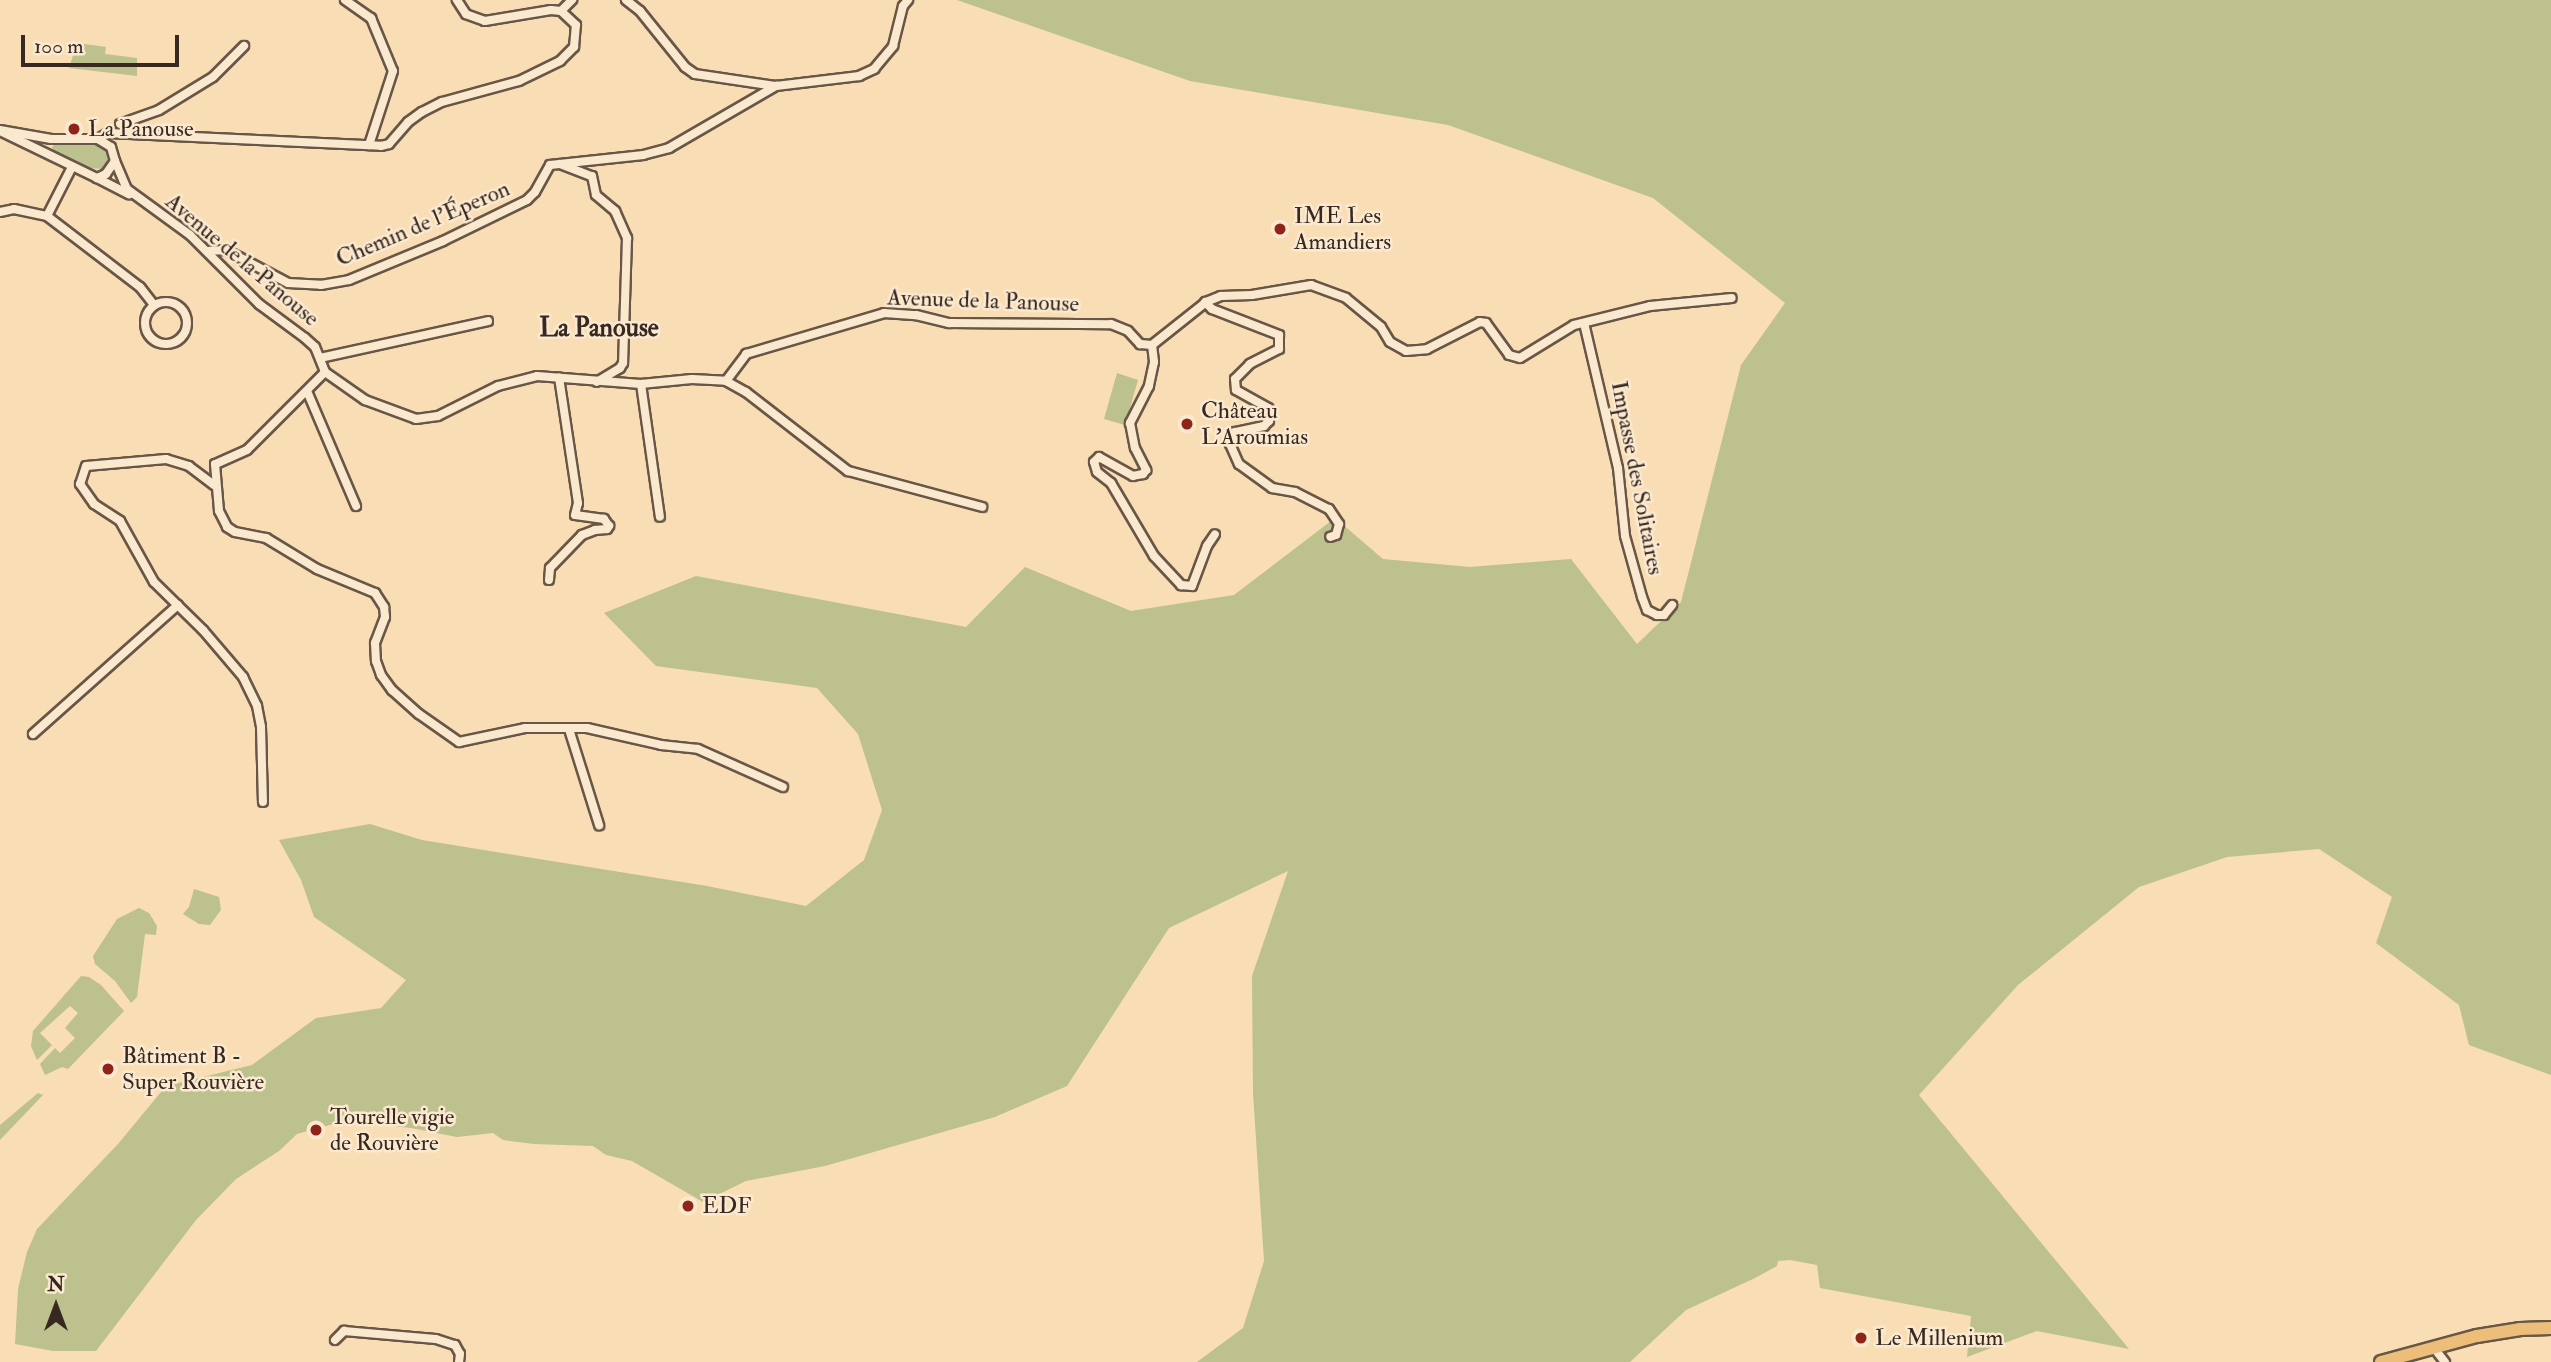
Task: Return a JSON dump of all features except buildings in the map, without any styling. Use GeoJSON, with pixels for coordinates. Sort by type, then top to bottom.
{"type":"FeatureCollection","features":[{"type":"Feature","properties":{"kind":"main road"},"geometry":{"type":"LineString","coordinates":[[2381,1362],[2520,1329],[2551,1328]]}},
{"type":"Feature","properties":{"kind":"street"},"geometry":{"type":"LineString","coordinates":[[345,0],[371,18],[393,71],[369,145]]}},
{"type":"Feature","properties":{"kind":"street"},"geometry":{"type":"LineString","coordinates":[[0,130],[51,139],[99,139],[108,133],[389,145],[408,122],[442,102],[503,87],[560,61],[574,47],[576,25],[561,11],[551,10],[485,21],[466,14],[457,0]]}},
{"type":"Feature","properties":{"kind":"street"},"geometry":{"type":"LineString","coordinates":[[561,11],[572,0]]}},
{"type":"Feature","properties":{"kind":"street"},"geometry":{"type":"LineString","coordinates":[[626,0],[640,11],[685,67],[695,74],[776,86],[859,76],[874,69],[885,60],[893,46],[908,0]]}},
{"type":"Feature","properties":{"kind":"street"},"geometry":{"type":"LineString","coordinates":[[120,124],[159,110],[213,77],[244,46]]}},
{"type":"Feature","properties":{"kind":"street"},"geometry":{"type":"LineString","coordinates":[[558,163],[643,155],[669,148],[776,86]]}},
{"type":"Feature","properties":{"kind":"street"},"geometry":{"type":"LineString","coordinates":[[0,130],[97,178],[106,174],[115,161]]}},
{"type":"Feature","properties":{"kind":"street"},"geometry":{"type":"LineString","coordinates":[[99,139],[111,147],[121,135]]}},
{"type":"Feature","properties":{"kind":"street"},"geometry":{"type":"LineString","coordinates":[[48,154],[46,147],[51,139]]}},
{"type":"Feature","properties":{"kind":"street","name":"Avenue de la Panouse"},"geometry":{"type":"LineString","coordinates":[[111,147],[124,186],[207,251],[259,304],[305,338],[320,358],[325,372]]}},
{"type":"Feature","properties":{"kind":"street"},"geometry":{"type":"LineString","coordinates":[[558,163],[592,176],[596,195],[615,211],[627,238],[623,363],[620,368],[597,382]]}},
{"type":"Feature","properties":{"kind":"street","name":"Chemin de l'Éperon"},"geometry":{"type":"LineString","coordinates":[[207,251],[226,250],[288,283],[321,285],[349,280],[443,241],[527,200],[535,192],[547,168],[558,163]]}},
{"type":"Feature","properties":{"kind":"street"},"geometry":{"type":"LineString","coordinates":[[47,216],[72,167]]}},
{"type":"Feature","properties":{"kind":"street","name":"Avenue de la Panouse"},"geometry":{"type":"LineString","coordinates":[[97,178],[138,198]]}},
{"type":"Feature","properties":{"kind":"street"},"geometry":{"type":"LineString","coordinates":[[0,212],[14,209],[47,216],[140,287],[154,305]]}},
{"type":"Feature","properties":{"kind":"street"},"geometry":{"type":"LineString","coordinates":[[1215,534],[1207,546],[1192,586],[1181,586],[1154,556],[1111,482],[1097,472],[1094,462],[1099,457],[1133,476],[1143,474],[1146,470],[1135,448],[1130,423],[1149,386],[1154,362],[1152,345],[1205,302],[1222,296],[1252,295],[1311,285],[1346,298],[1381,327],[1390,342],[1406,351],[1427,349],[1480,322],[1486,323],[1513,358],[1520,358],[1558,332],[1584,323],[1650,306],[1732,298]]}},
{"type":"Feature","properties":{"kind":"street"},"geometry":{"type":"LineString","coordinates":[[168,302],[186,315],[186,330],[177,341],[163,345],[146,332],[145,317],[154,305],[168,302]]}},
{"type":"Feature","properties":{"kind":"street"},"geometry":{"type":"LineString","coordinates":[[1205,302],[1212,309],[1279,335],[1279,349],[1250,364],[1235,379],[1236,390],[1268,408],[1271,416],[1269,421],[1264,426],[1235,432],[1230,444],[1239,464],[1272,488],[1295,492],[1329,509],[1339,524],[1339,532],[1330,537]]}},
{"type":"Feature","properties":{"kind":"street","name":"Avenue de la Panouse"},"geometry":{"type":"LineString","coordinates":[[726,381],[736,364],[747,354],[884,313],[916,315],[949,323],[1111,324],[1128,331],[1140,344],[1152,345]]}},
{"type":"Feature","properties":{"kind":"street"},"geometry":{"type":"LineString","coordinates":[[320,358],[488,321]]}},
{"type":"Feature","properties":{"kind":"street","name":"Impasse des Solitaires"},"geometry":{"type":"LineString","coordinates":[[1584,323],[1618,468],[1625,536],[1642,597],[1647,610],[1657,615],[1664,615],[1672,605]]}},
{"type":"Feature","properties":{"kind":"street"},"geometry":{"type":"LineString","coordinates":[[783,787],[698,749],[651,743],[604,731],[525,728],[459,742],[393,690],[378,669],[375,643],[385,617],[384,607],[376,593],[317,569],[266,538],[234,532],[227,527],[219,511],[215,485],[214,470],[218,460],[247,450],[325,372],[365,400],[416,419],[438,416],[516,380],[537,376],[640,384],[692,379],[726,381],[746,392],[848,471],[982,507]]}},
{"type":"Feature","properties":{"kind":"street"},"geometry":{"type":"LineString","coordinates":[[549,580],[550,568],[582,536],[595,530],[607,529],[609,526],[604,519],[575,515],[578,503],[559,377]]}},
{"type":"Feature","properties":{"kind":"street"},"geometry":{"type":"LineString","coordinates":[[640,384],[660,517]]}},
{"type":"Feature","properties":{"kind":"street"},"geometry":{"type":"LineString","coordinates":[[307,391],[356,506]]}},
{"type":"Feature","properties":{"kind":"street"},"geometry":{"type":"LineString","coordinates":[[215,485],[189,466],[166,459],[86,466],[80,484],[86,496],[120,521],[155,582],[243,677],[257,706],[264,751],[262,802]]}},
{"type":"Feature","properties":{"kind":"street"},"geometry":{"type":"LineString","coordinates":[[33,734],[178,605]]}},
{"type":"Feature","properties":{"kind":"street"},"geometry":{"type":"LineString","coordinates":[[569,729],[599,825]]}},
{"type":"Feature","properties":{"kind":"street"},"geometry":{"type":"LineString","coordinates":[[335,1340],[344,1331],[436,1339],[455,1345],[460,1354],[459,1362]]}},
{"type":"Feature","properties":{"kind":"street"},"geometry":{"type":"LineString","coordinates":[[2434,1348],[2445,1362]]}},
{"type":"Feature","properties":{"kind":"green space"},"geometry":{"type":"Polygon","coordinates":[[[957,0],[2551,0],[2551,1075],[2469,1045],[2459,1005],[2376,943],[2392,897],[2319,849],[2227,857],[2139,887],[2018,985],[1919,1095],[2129,1349],[2037,1331],[1967,1357],[1971,1316],[1820,1288],[1817,1265],[1790,1260],[1778,1261],[1777,1266],[1755,1278],[1686,1310],[1630,1362],[1197,1362],[1243,1328],[1264,1261],[1253,1093],[1252,976],[1288,871],[1169,928],[1067,1086],[995,1117],[825,1166],[746,1181],[703,1202],[632,1161],[606,1155],[593,1146],[503,1140],[493,1133],[457,1137],[411,1128],[344,1121],[297,1134],[279,1151],[236,1179],[196,1220],[96,1351],[53,1351],[15,1344],[18,1289],[27,1252],[37,1229],[118,1144],[166,1086],[252,1065],[316,1018],[381,1008],[406,980],[314,917],[301,880],[279,840],[370,824],[422,840],[707,886],[806,906],[864,860],[882,810],[858,734],[817,688],[656,666],[604,613],[696,576],[966,627],[1025,567],[1131,611],[1234,595],[1335,518],[1383,559],[1470,567],[1571,559],[1637,644],[1681,602],[1741,365],[1785,303],[1653,198],[1448,125],[1190,81],[957,0]]]}},
{"type":"Feature","properties":{"kind":"green space"},"geometry":{"type":"Polygon","coordinates":[[[77,43],[106,47],[105,54],[137,58],[137,76],[69,68],[77,43]]]}},
{"type":"Feature","properties":{"kind":"green space"},"geometry":{"type":"Polygon","coordinates":[[[56,143],[100,145],[107,150],[108,163],[103,169],[88,168],[54,152],[52,147],[56,143]]]}},
{"type":"Feature","properties":{"kind":"green space"},"geometry":{"type":"Polygon","coordinates":[[[1117,373],[1138,380],[1125,425],[1104,419],[1117,373]]]}},
{"type":"Feature","properties":{"kind":"green space"},"geometry":{"type":"Polygon","coordinates":[[[194,889],[219,897],[221,910],[210,925],[199,924],[183,914],[189,907],[194,889]]]}},
{"type":"Feature","properties":{"kind":"green space"},"geometry":{"type":"Polygon","coordinates":[[[139,908],[149,913],[157,926],[156,935],[145,934],[137,997],[131,1003],[115,981],[95,964],[93,956],[117,919],[139,908]]]}},
{"type":"Feature","properties":{"kind":"green space"},"geometry":{"type":"Polygon","coordinates":[[[81,976],[89,977],[101,985],[124,1011],[68,1069],[62,1067],[45,1075],[40,1064],[55,1048],[60,1053],[75,1038],[65,1028],[78,1013],[70,1006],[40,1033],[52,1045],[37,1060],[31,1046],[33,1031],[81,976]]]}},
{"type":"Feature","properties":{"kind":"green space"},"geometry":{"type":"Polygon","coordinates":[[[38,1093],[43,1095],[0,1140],[0,1125],[38,1093]]]}},
{"type":"Feature","properties":{"kind":"place","name":"La Panouse"},"geometry":{"type":"Point","coordinates":[74,129]}},
{"type":"Feature","properties":{"kind":"place","name":"IME Les Amandiers"},"geometry":{"type":"Point","coordinates":[1280,229]}},
{"type":"Feature","properties":{"kind":"place","name":"Château L'Aroumias"},"geometry":{"type":"Point","coordinates":[1187,424]}},
{"type":"Feature","properties":{"kind":"place","name":"Bâtiment B - Super Rouvière"},"geometry":{"type":"Point","coordinates":[108,1069]}},
{"type":"Feature","properties":{"kind":"place","name":"Tourelle vigie de Rouvière"},"geometry":{"type":"Point","coordinates":[316,1130]}},
{"type":"Feature","properties":{"kind":"place","name":"EDF"},"geometry":{"type":"Point","coordinates":[688,1206]}},
{"type":"Feature","properties":{"kind":"place","name":"Le Millenium"},"geometry":{"type":"Point","coordinates":[1861,1338]}},
{"type":"Feature","properties":{"kind":"district","name":"La Panouse"},"geometry":{"type":"Point","coordinates":[599,329]}}]}
